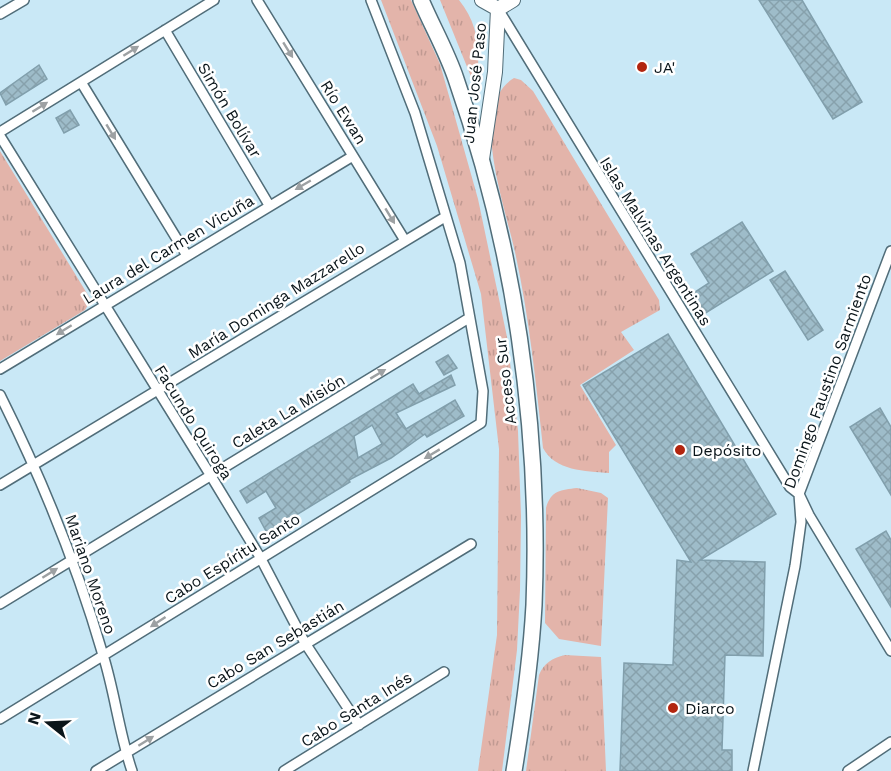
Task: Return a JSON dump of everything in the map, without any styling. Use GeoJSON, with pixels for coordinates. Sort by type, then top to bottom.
{"type":"FeatureCollection","features":[{"type":"Feature","properties":{"kind":"main road","name":"Acceso Sur"},"geometry":{"type":"LineString","coordinates":[[421,0],[455,76],[482,161],[513,300],[532,466],[534,604],[514,771]]}},
{"type":"Feature","properties":{"kind":"street"},"geometry":{"type":"LineString","coordinates":[[0,14],[24,0]]}},
{"type":"Feature","properties":{"kind":"street"},"geometry":{"type":"LineString","coordinates":[[0,132],[214,0]]}},
{"type":"Feature","properties":{"kind":"street","name":"Río Ewan"},"geometry":{"type":"LineString","coordinates":[[257,0],[404,239]]}},
{"type":"Feature","properties":{"kind":"street"},"geometry":{"type":"LineString","coordinates":[[371,0],[415,113],[460,263],[469,318]]}},
{"type":"Feature","properties":{"kind":"street","name":"Juan José Paso"},"geometry":{"type":"LineString","coordinates":[[482,0],[495,5],[513,0]]}},
{"type":"Feature","properties":{"kind":"street","name":"Juan José Paso"},"geometry":{"type":"LineString","coordinates":[[482,161],[495,72],[495,5]]}},
{"type":"Feature","properties":{"kind":"street","name":"Islas Malvinas Argentinas"},"geometry":{"type":"LineString","coordinates":[[495,5],[783,477],[799,494],[809,515],[891,651]]}},
{"type":"Feature","properties":{"kind":"street","name":"Simón Bolívar"},"geometry":{"type":"LineString","coordinates":[[165,30],[269,205]]}},
{"type":"Feature","properties":{"kind":"street"},"geometry":{"type":"LineString","coordinates":[[81,82],[186,254]]}},
{"type":"Feature","properties":{"kind":"street","name":"Facundo Quiroga"},"geometry":{"type":"LineString","coordinates":[[0,136],[260,557],[305,643],[359,725]]}},
{"type":"Feature","properties":{"kind":"street","name":"Laura del Carmen Vicuña"},"geometry":{"type":"LineString","coordinates":[[0,369],[186,254],[353,156]]}},
{"type":"Feature","properties":{"kind":"street","name":"María Dominga Mazzarello"},"geometry":{"type":"LineString","coordinates":[[0,485],[158,391],[404,239],[445,217]]}},
{"type":"Feature","properties":{"kind":"street","name":"Domingo Faustino Sarmiento"},"geometry":{"type":"LineString","coordinates":[[753,771],[795,566],[801,522],[799,494],[891,251]]}},
{"type":"Feature","properties":{"kind":"street","name":"Cabo Espíritu Santo"},"geometry":{"type":"LineString","coordinates":[[0,719],[481,423],[483,390],[469,318]]}},
{"type":"Feature","properties":{"kind":"street","name":"Caleta La Misión"},"geometry":{"type":"LineString","coordinates":[[0,604],[469,318]]}},
{"type":"Feature","properties":{"kind":"street","name":"Mariano Moreno"},"geometry":{"type":"LineString","coordinates":[[0,395],[35,464],[72,560],[104,657],[132,771]]}},
{"type":"Feature","properties":{"kind":"street","name":"Cabo San Sebastián"},"geometry":{"type":"LineString","coordinates":[[96,771],[471,544]]}},
{"type":"Feature","properties":{"kind":"street","name":"Cabo Santa Inés"},"geometry":{"type":"LineString","coordinates":[[284,771],[444,672]]}},
{"type":"Feature","properties":{"kind":"street"},"geometry":{"type":"LineString","coordinates":[[848,771],[891,742]]}},
{"type":"Feature","properties":{"kind":"green space"},"geometry":{"type":"Polygon","coordinates":[[[381,0],[411,0],[440,64],[478,199],[507,337],[518,431],[521,516],[517,650],[502,771],[478,771],[497,635],[499,449],[481,294],[437,146],[381,0]]]}},
{"type":"Feature","properties":{"kind":"green space"},"geometry":{"type":"Polygon","coordinates":[[[440,0],[459,0],[472,21],[478,53],[476,89],[440,0]]]}},
{"type":"Feature","properties":{"kind":"green space"},"geometry":{"type":"Polygon","coordinates":[[[514,78],[521,80],[533,91],[659,300],[660,310],[621,332],[634,350],[580,385],[616,445],[609,452],[609,473],[581,470],[563,465],[548,456],[543,448],[524,300],[492,145],[491,128],[495,102],[503,88],[514,78]]]}},
{"type":"Feature","properties":{"kind":"green space"},"geometry":{"type":"Polygon","coordinates":[[[0,151],[91,300],[85,310],[0,361],[0,151]]]}},
{"type":"Feature","properties":{"kind":"green space"},"geometry":{"type":"Polygon","coordinates":[[[577,488],[601,493],[608,498],[601,646],[559,639],[545,623],[546,508],[557,492],[577,488]]]}},
{"type":"Feature","properties":{"kind":"green space"},"geometry":{"type":"Polygon","coordinates":[[[565,655],[601,657],[606,771],[526,771],[539,675],[549,662],[565,655]]]}},
{"type":"Feature","properties":{"kind":"building"},"geometry":{"type":"Polygon","coordinates":[[[759,0],[802,0],[862,102],[833,119],[759,0]]]}},
{"type":"Feature","properties":{"kind":"building"},"geometry":{"type":"Polygon","coordinates":[[[39,65],[47,79],[6,105],[0,93],[39,65]]]}},
{"type":"Feature","properties":{"kind":"building"},"geometry":{"type":"Polygon","coordinates":[[[70,110],[79,125],[64,133],[56,118],[70,110]]]}},
{"type":"Feature","properties":{"kind":"building"},"geometry":{"type":"Polygon","coordinates":[[[742,222],[773,271],[704,314],[692,294],[709,283],[691,254],[742,222]]]}},
{"type":"Feature","properties":{"kind":"building"},"geometry":{"type":"Polygon","coordinates":[[[785,271],[823,330],[808,340],[770,280],[785,271]]]}},
{"type":"Feature","properties":{"kind":"building","name":"Depósito"},"geometry":{"type":"Polygon","coordinates":[[[668,334],[776,514],[700,560],[765,562],[763,656],[725,655],[722,750],[732,750],[732,771],[620,771],[624,663],[673,665],[677,560],[691,562],[583,385],[668,334]]]}},
{"type":"Feature","properties":{"kind":"building"},"geometry":{"type":"Polygon","coordinates":[[[448,355],[457,368],[444,375],[436,362],[448,355]]]}},
{"type":"Feature","properties":{"kind":"building"},"geometry":{"type":"Polygon","coordinates":[[[451,375],[455,385],[396,413],[406,429],[455,400],[464,416],[427,437],[425,434],[391,458],[349,480],[350,482],[267,533],[259,518],[276,508],[266,491],[247,503],[240,491],[413,384],[419,394],[451,375]],[[372,425],[354,436],[358,458],[382,444],[372,425]]]}},
{"type":"Feature","properties":{"kind":"building"},"geometry":{"type":"Polygon","coordinates":[[[880,408],[891,427],[891,495],[850,427],[880,408]]]}},
{"type":"Feature","properties":{"kind":"building"},"geometry":{"type":"Polygon","coordinates":[[[886,531],[891,540],[891,607],[856,549],[886,531]]]}},
{"type":"Feature","properties":{"kind":"place","name":"JA'"},"geometry":{"type":"Point","coordinates":[642,67]}},
{"type":"Feature","properties":{"kind":"place","name":"Depósito"},"geometry":{"type":"Point","coordinates":[680,450]}},
{"type":"Feature","properties":{"kind":"place","name":"Diarco"},"geometry":{"type":"Point","coordinates":[673,708]}}]}
